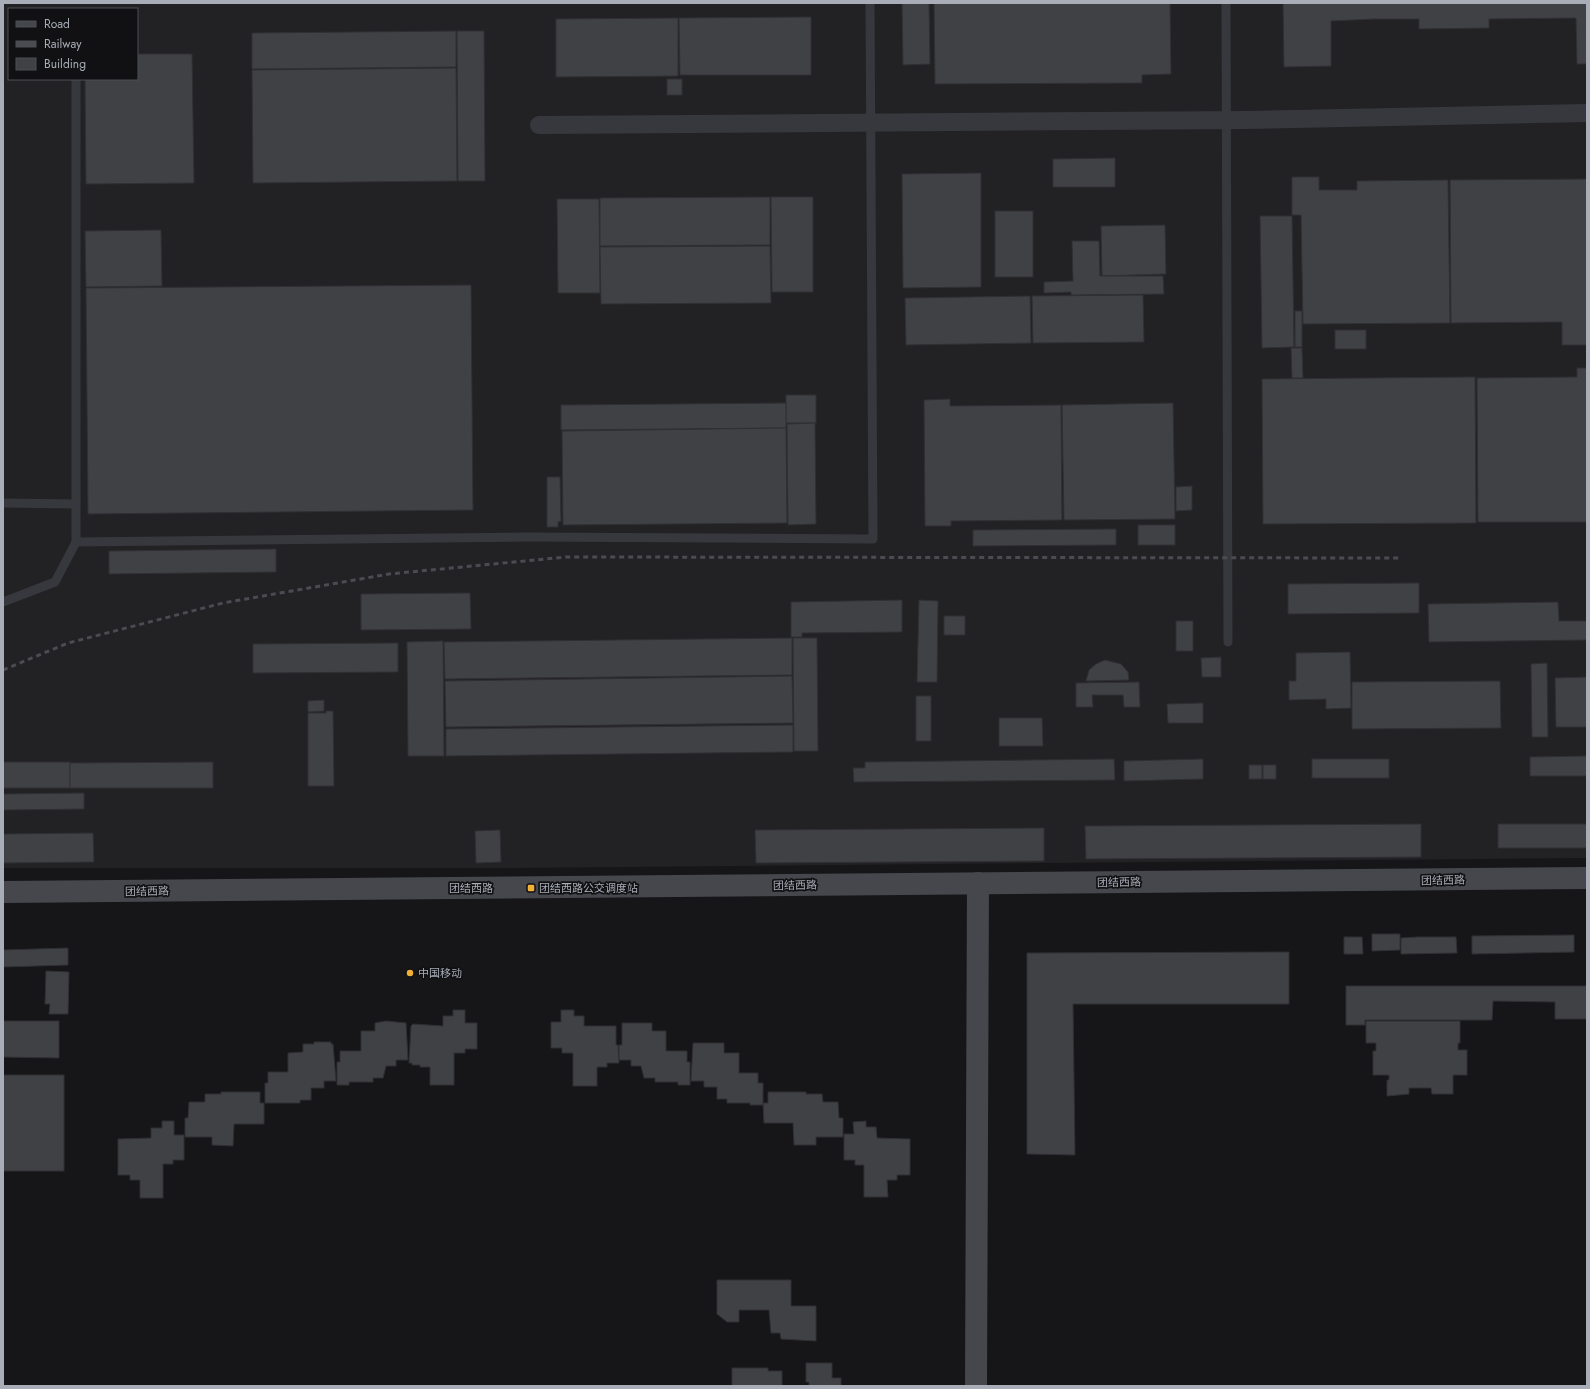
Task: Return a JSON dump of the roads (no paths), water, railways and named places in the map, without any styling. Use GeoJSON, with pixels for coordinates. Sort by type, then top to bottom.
{"type":"FeatureCollection","features":[{"type":"Feature","properties":{"kind":"street"},"geometry":{"type":"LineString","coordinates":[[539,125],[1226,120],[1587,113]]}},
{"type":"Feature","properties":{"kind":"street","name":"团结西路"},"geometry":{"type":"LineString","coordinates":[[3,892],[1587,878]]}},
{"type":"Feature","properties":{"kind":"street"},"geometry":{"type":"LineString","coordinates":[[976,1386],[978,884]]}},
{"type":"Feature","properties":{"kind":"lane"},"geometry":{"type":"LineString","coordinates":[[76,542],[526,537],[873,539],[870,3]]}},
{"type":"Feature","properties":{"kind":"lane"},"geometry":{"type":"LineString","coordinates":[[1226,3],[1228,642]]}},
{"type":"Feature","properties":{"kind":"lane"},"geometry":{"type":"LineString","coordinates":[[3,602],[55,582],[76,542],[76,80]]}},
{"type":"Feature","properties":{"kind":"lane"},"geometry":{"type":"LineString","coordinates":[[3,503],[76,504]]}},
{"type":"Feature","properties":{"kind":"railway"},"geometry":{"type":"LineString","coordinates":[[3,670],[68,643],[223,603],[389,574],[566,557],[1400,558]]}},
{"type":"Feature","properties":{"kind":"place","name":"团结西路公交调度站"},"geometry":{"type":"Point","coordinates":[531,888]}},
{"type":"Feature","properties":{"kind":"place","name":"中国移动"},"geometry":{"type":"Point","coordinates":[410,973]}}]}
